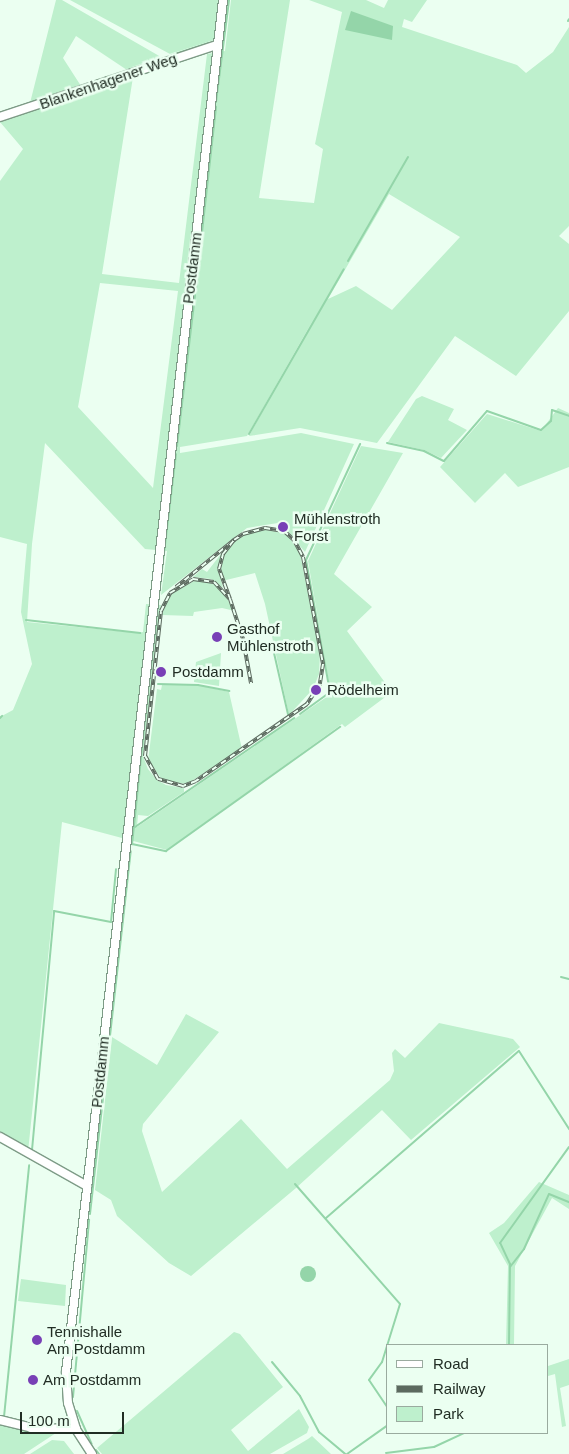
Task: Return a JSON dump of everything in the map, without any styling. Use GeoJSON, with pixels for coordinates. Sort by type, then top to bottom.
{"type":"FeatureCollection","features":[{"type":"Feature","properties":{"kind":"street","name":"Postdamm"},"geometry":{"type":"LineString","coordinates":[[92,1454],[76,1429],[68,1403],[66,1372],[222,0]]}},
{"type":"Feature","properties":{"kind":"street","name":"Blankenhagener Weg"},"geometry":{"type":"LineString","coordinates":[[0,117],[217,46]]}},
{"type":"Feature","properties":{"kind":"street"},"geometry":{"type":"LineString","coordinates":[[0,1137],[26,1155],[87,1186]]}},
{"type":"Feature","properties":{"kind":"street"},"geometry":{"type":"LineString","coordinates":[[0,1420],[31,1428],[76,1429]]}},
{"type":"Feature","properties":{"kind":"green space"},"geometry":{"type":"Polygon","coordinates":[[[56,0],[62,0],[161,57],[160,59],[127,70],[76,36],[63,58],[81,86],[30,103],[56,0]]]}},
{"type":"Feature","properties":{"kind":"green space"},"geometry":{"type":"Polygon","coordinates":[[[70,0],[218,0],[214,40],[170,54],[70,0]]]}},
{"type":"Feature","properties":{"kind":"green space"},"geometry":{"type":"Polygon","coordinates":[[[231,0],[290,0],[259,198],[314,203],[323,149],[315,144],[342,12],[309,0],[366,0],[384,8],[388,0],[427,0],[412,22],[404,19],[402,27],[517,65],[526,73],[553,52],[569,27],[569,226],[559,236],[569,244],[569,311],[516,376],[455,336],[377,443],[300,428],[249,436],[316,315],[247,436],[180,447],[180,453],[301,433],[354,444],[305,552],[287,531],[288,526],[278,523],[247,528],[161,595],[167,551],[145,549],[45,443],[32,544],[27,622],[138,633],[143,632],[146,604],[161,605],[143,756],[148,769],[157,780],[166,785],[184,788],[184,792],[148,816],[138,815],[137,827],[331,694],[308,561],[361,446],[403,453],[334,574],[372,607],[347,631],[392,692],[345,727],[342,724],[167,850],[62,822],[28,1152],[0,1134],[0,717],[13,710],[32,664],[21,612],[27,544],[0,537],[0,181],[23,149],[0,122],[133,77],[102,274],[179,283],[207,54],[225,51],[231,0]],[[389,194],[328,299],[356,286],[392,310],[460,237],[389,194]],[[100,283],[78,407],[153,488],[178,291],[100,283]]]}},
{"type":"Feature","properties":{"kind":"green space"},"geometry":{"type":"Polygon","coordinates":[[[422,396],[454,409],[448,420],[467,430],[441,458],[424,450],[388,442],[416,399],[422,396]]]}},
{"type":"Feature","properties":{"kind":"green space"},"geometry":{"type":"Polygon","coordinates":[[[558,408],[569,413],[569,467],[518,487],[505,473],[475,503],[440,467],[487,414],[541,431],[558,408]]]}},
{"type":"Feature","properties":{"kind":"green space"},"geometry":{"type":"Polygon","coordinates":[[[266,529],[287,534],[300,553],[320,654],[319,674],[313,689],[289,715],[265,604],[255,573],[222,581],[220,573],[224,554],[235,541],[249,532],[266,529]]]}},
{"type":"Feature","properties":{"kind":"green space"},"geometry":{"type":"Polygon","coordinates":[[[224,550],[218,568],[223,588],[211,579],[193,577],[202,569],[207,572],[224,550]]]}},
{"type":"Feature","properties":{"kind":"green space"},"geometry":{"type":"Polygon","coordinates":[[[198,579],[219,586],[235,611],[222,608],[194,612],[193,616],[162,615],[166,602],[174,591],[198,579]]]}},
{"type":"Feature","properties":{"kind":"green space"},"geometry":{"type":"Polygon","coordinates":[[[221,653],[219,686],[194,682],[196,662],[221,653]]]}},
{"type":"Feature","properties":{"kind":"green space"},"geometry":{"type":"Polygon","coordinates":[[[162,685],[198,685],[229,692],[242,749],[187,784],[163,781],[148,761],[157,689],[161,690],[162,685]]]}},
{"type":"Feature","properties":{"kind":"green space"},"geometry":{"type":"Polygon","coordinates":[[[186,1014],[219,1032],[143,1124],[142,1131],[162,1192],[241,1119],[287,1169],[390,1080],[394,1071],[392,1053],[395,1049],[405,1058],[439,1023],[513,1039],[520,1047],[411,1140],[382,1110],[296,1188],[191,1276],[169,1263],[117,1216],[111,1200],[95,1190],[112,1037],[157,1065],[186,1014]]]}},
{"type":"Feature","properties":{"kind":"green space"},"geometry":{"type":"Polygon","coordinates":[[[539,1182],[569,1195],[569,1209],[552,1198],[515,1266],[514,1344],[506,1344],[508,1266],[489,1233],[504,1223],[539,1182]]]}},
{"type":"Feature","properties":{"kind":"green space"},"geometry":{"type":"Polygon","coordinates":[[[21,1279],[66,1285],[65,1306],[18,1301],[21,1279]]]}},
{"type":"Feature","properties":{"kind":"green space"},"geometry":{"type":"Polygon","coordinates":[[[234,1332],[240,1334],[283,1387],[231,1430],[248,1451],[299,1409],[309,1427],[307,1433],[270,1454],[102,1454],[97,1448],[234,1332]]]}},
{"type":"Feature","properties":{"kind":"green space"},"geometry":{"type":"Polygon","coordinates":[[[569,1359],[569,1385],[560,1388],[566,1426],[562,1427],[555,1374],[549,1376],[549,1366],[569,1359]]]}},
{"type":"Feature","properties":{"kind":"green space"},"geometry":{"type":"Polygon","coordinates":[[[0,1423],[56,1433],[24,1454],[0,1454],[0,1423]]]}},
{"type":"Feature","properties":{"kind":"green space"},"geometry":{"type":"Polygon","coordinates":[[[312,1436],[331,1454],[283,1454],[308,1439],[312,1436]]]}},
{"type":"Feature","properties":{"kind":"green space"},"geometry":{"type":"Polygon","coordinates":[[[52,1440],[64,1441],[74,1454],[30,1454],[52,1440]]]}},
{"type":"Feature","properties":{"kind":"shaded area"},"geometry":{"type":"Polygon","coordinates":[[[351,11],[393,26],[392,40],[345,30],[351,11]]]}},
{"type":"Feature","properties":{"kind":"shaded area"},"geometry":{"type":"Polygon","coordinates":[[[305,1266],[311,1266],[316,1271],[314,1280],[305,1282],[300,1277],[300,1271],[305,1266]]]}},
{"type":"Feature","properties":{"kind":"waterway"},"geometry":{"type":"LineString","coordinates":[[216,102],[229,0]]}},
{"type":"Feature","properties":{"kind":"waterway"},"geometry":{"type":"LineString","coordinates":[[172,55],[208,43]]}},
{"type":"Feature","properties":{"kind":"waterway"},"geometry":{"type":"LineString","coordinates":[[201,241],[216,107]]}},
{"type":"Feature","properties":{"kind":"waterway"},"geometry":{"type":"LineString","coordinates":[[348,261],[408,157]]}},
{"type":"Feature","properties":{"kind":"waterway"},"geometry":{"type":"LineString","coordinates":[[196,289],[200,249]]}},
{"type":"Feature","properties":{"kind":"waterway"},"geometry":{"type":"LineString","coordinates":[[249,434],[344,269]]}},
{"type":"Feature","properties":{"kind":"waterway"},"geometry":{"type":"LineString","coordinates":[[177,446],[195,295]]}},
{"type":"Feature","properties":{"kind":"waterway"},"geometry":{"type":"LineString","coordinates":[[387,443],[424,451],[444,461],[487,411],[541,430],[551,421],[552,410],[569,416]]}},
{"type":"Feature","properties":{"kind":"waterway"},"geometry":{"type":"LineString","coordinates":[[300,714],[330,692],[306,560],[360,444]]}},
{"type":"Feature","properties":{"kind":"waterway"},"geometry":{"type":"LineString","coordinates":[[157,611],[176,454]]}},
{"type":"Feature","properties":{"kind":"waterway"},"geometry":{"type":"LineString","coordinates":[[26,620],[140,633]]}},
{"type":"Feature","properties":{"kind":"waterway"},"geometry":{"type":"LineString","coordinates":[[149,683],[156,623]]}},
{"type":"Feature","properties":{"kind":"waterway"},"geometry":{"type":"LineString","coordinates":[[274,653],[288,714]]}},
{"type":"Feature","properties":{"kind":"waterway"},"geometry":{"type":"LineString","coordinates":[[158,684],[198,685],[229,691]]}},
{"type":"Feature","properties":{"kind":"waterway"},"geometry":{"type":"LineString","coordinates":[[148,690],[132,844],[166,851],[340,727]]}},
{"type":"Feature","properties":{"kind":"waterway"},"geometry":{"type":"LineString","coordinates":[[135,827],[294,718]]}},
{"type":"Feature","properties":{"kind":"waterway"},"geometry":{"type":"LineString","coordinates":[[90,1214],[131,851]]}},
{"type":"Feature","properties":{"kind":"waterway"},"geometry":{"type":"LineString","coordinates":[[32,1150],[54,911],[111,922],[116,869]]}},
{"type":"Feature","properties":{"kind":"waterway"},"geometry":{"type":"LineString","coordinates":[[561,977],[569,979]]}},
{"type":"Feature","properties":{"kind":"waterway"},"geometry":{"type":"LineString","coordinates":[[326,1218],[519,1051],[569,1129]]}},
{"type":"Feature","properties":{"kind":"waterway"},"geometry":{"type":"LineString","coordinates":[[509,1344],[510,1264],[500,1243],[569,1147]]}},
{"type":"Feature","properties":{"kind":"waterway"},"geometry":{"type":"LineString","coordinates":[[4,1417],[29,1165]]}},
{"type":"Feature","properties":{"kind":"waterway"},"geometry":{"type":"LineString","coordinates":[[295,1184],[400,1304],[388,1344]]}},
{"type":"Feature","properties":{"kind":"waterway"},"geometry":{"type":"LineString","coordinates":[[510,1267],[524,1249],[549,1194],[569,1202]]}},
{"type":"Feature","properties":{"kind":"waterway"},"geometry":{"type":"LineString","coordinates":[[73,1397],[89,1220]]}},
{"type":"Feature","properties":{"kind":"waterway"},"geometry":{"type":"LineString","coordinates":[[386,1349],[382,1362],[369,1380],[386,1405]]}},
{"type":"Feature","properties":{"kind":"waterway"},"geometry":{"type":"LineString","coordinates":[[272,1362],[300,1396],[319,1432],[345,1454]]}},
{"type":"Feature","properties":{"kind":"waterway"},"geometry":{"type":"LineString","coordinates":[[77,1411],[92,1444]]}},
{"type":"Feature","properties":{"kind":"waterway"},"geometry":{"type":"LineString","coordinates":[[347,1454],[386,1426]]}},
{"type":"Feature","properties":{"kind":"waterway"},"geometry":{"type":"LineString","coordinates":[[386,1453],[434,1447],[462,1434]]}},
{"type":"Feature","properties":{"kind":"waterway"},"geometry":{"type":"LineString","coordinates":[[96,1450],[99,1454]]}},
{"type":"Feature","properties":{"kind":"railway"},"geometry":{"type":"LineString","coordinates":[[176,587],[234,540],[243,534],[265,528],[284,531],[294,540],[303,557],[323,664],[320,684],[307,704],[196,781],[183,786],[158,779],[145,756],[161,611],[170,593],[193,579],[214,582],[230,599],[219,569],[223,554],[234,540]]}},
{"type":"Feature","properties":{"kind":"railway"},"geometry":{"type":"LineString","coordinates":[[230,599],[243,639],[251,683]]}},
{"type":"Feature","properties":{"kind":"place","name":"Mühlenstroth Forst"},"geometry":{"type":"Point","coordinates":[283,527]}},
{"type":"Feature","properties":{"kind":"place","name":"Gasthof Mühlenstroth"},"geometry":{"type":"Point","coordinates":[217,637]}},
{"type":"Feature","properties":{"kind":"place","name":"Postdamm"},"geometry":{"type":"Point","coordinates":[161,672]}},
{"type":"Feature","properties":{"kind":"place","name":"Rödelheim"},"geometry":{"type":"Point","coordinates":[316,690]}},
{"type":"Feature","properties":{"kind":"place","name":"Tennishalle Am Postdamm"},"geometry":{"type":"Point","coordinates":[37,1340]}},
{"type":"Feature","properties":{"kind":"place","name":"Am Postdamm"},"geometry":{"type":"Point","coordinates":[33,1380]}}]}
